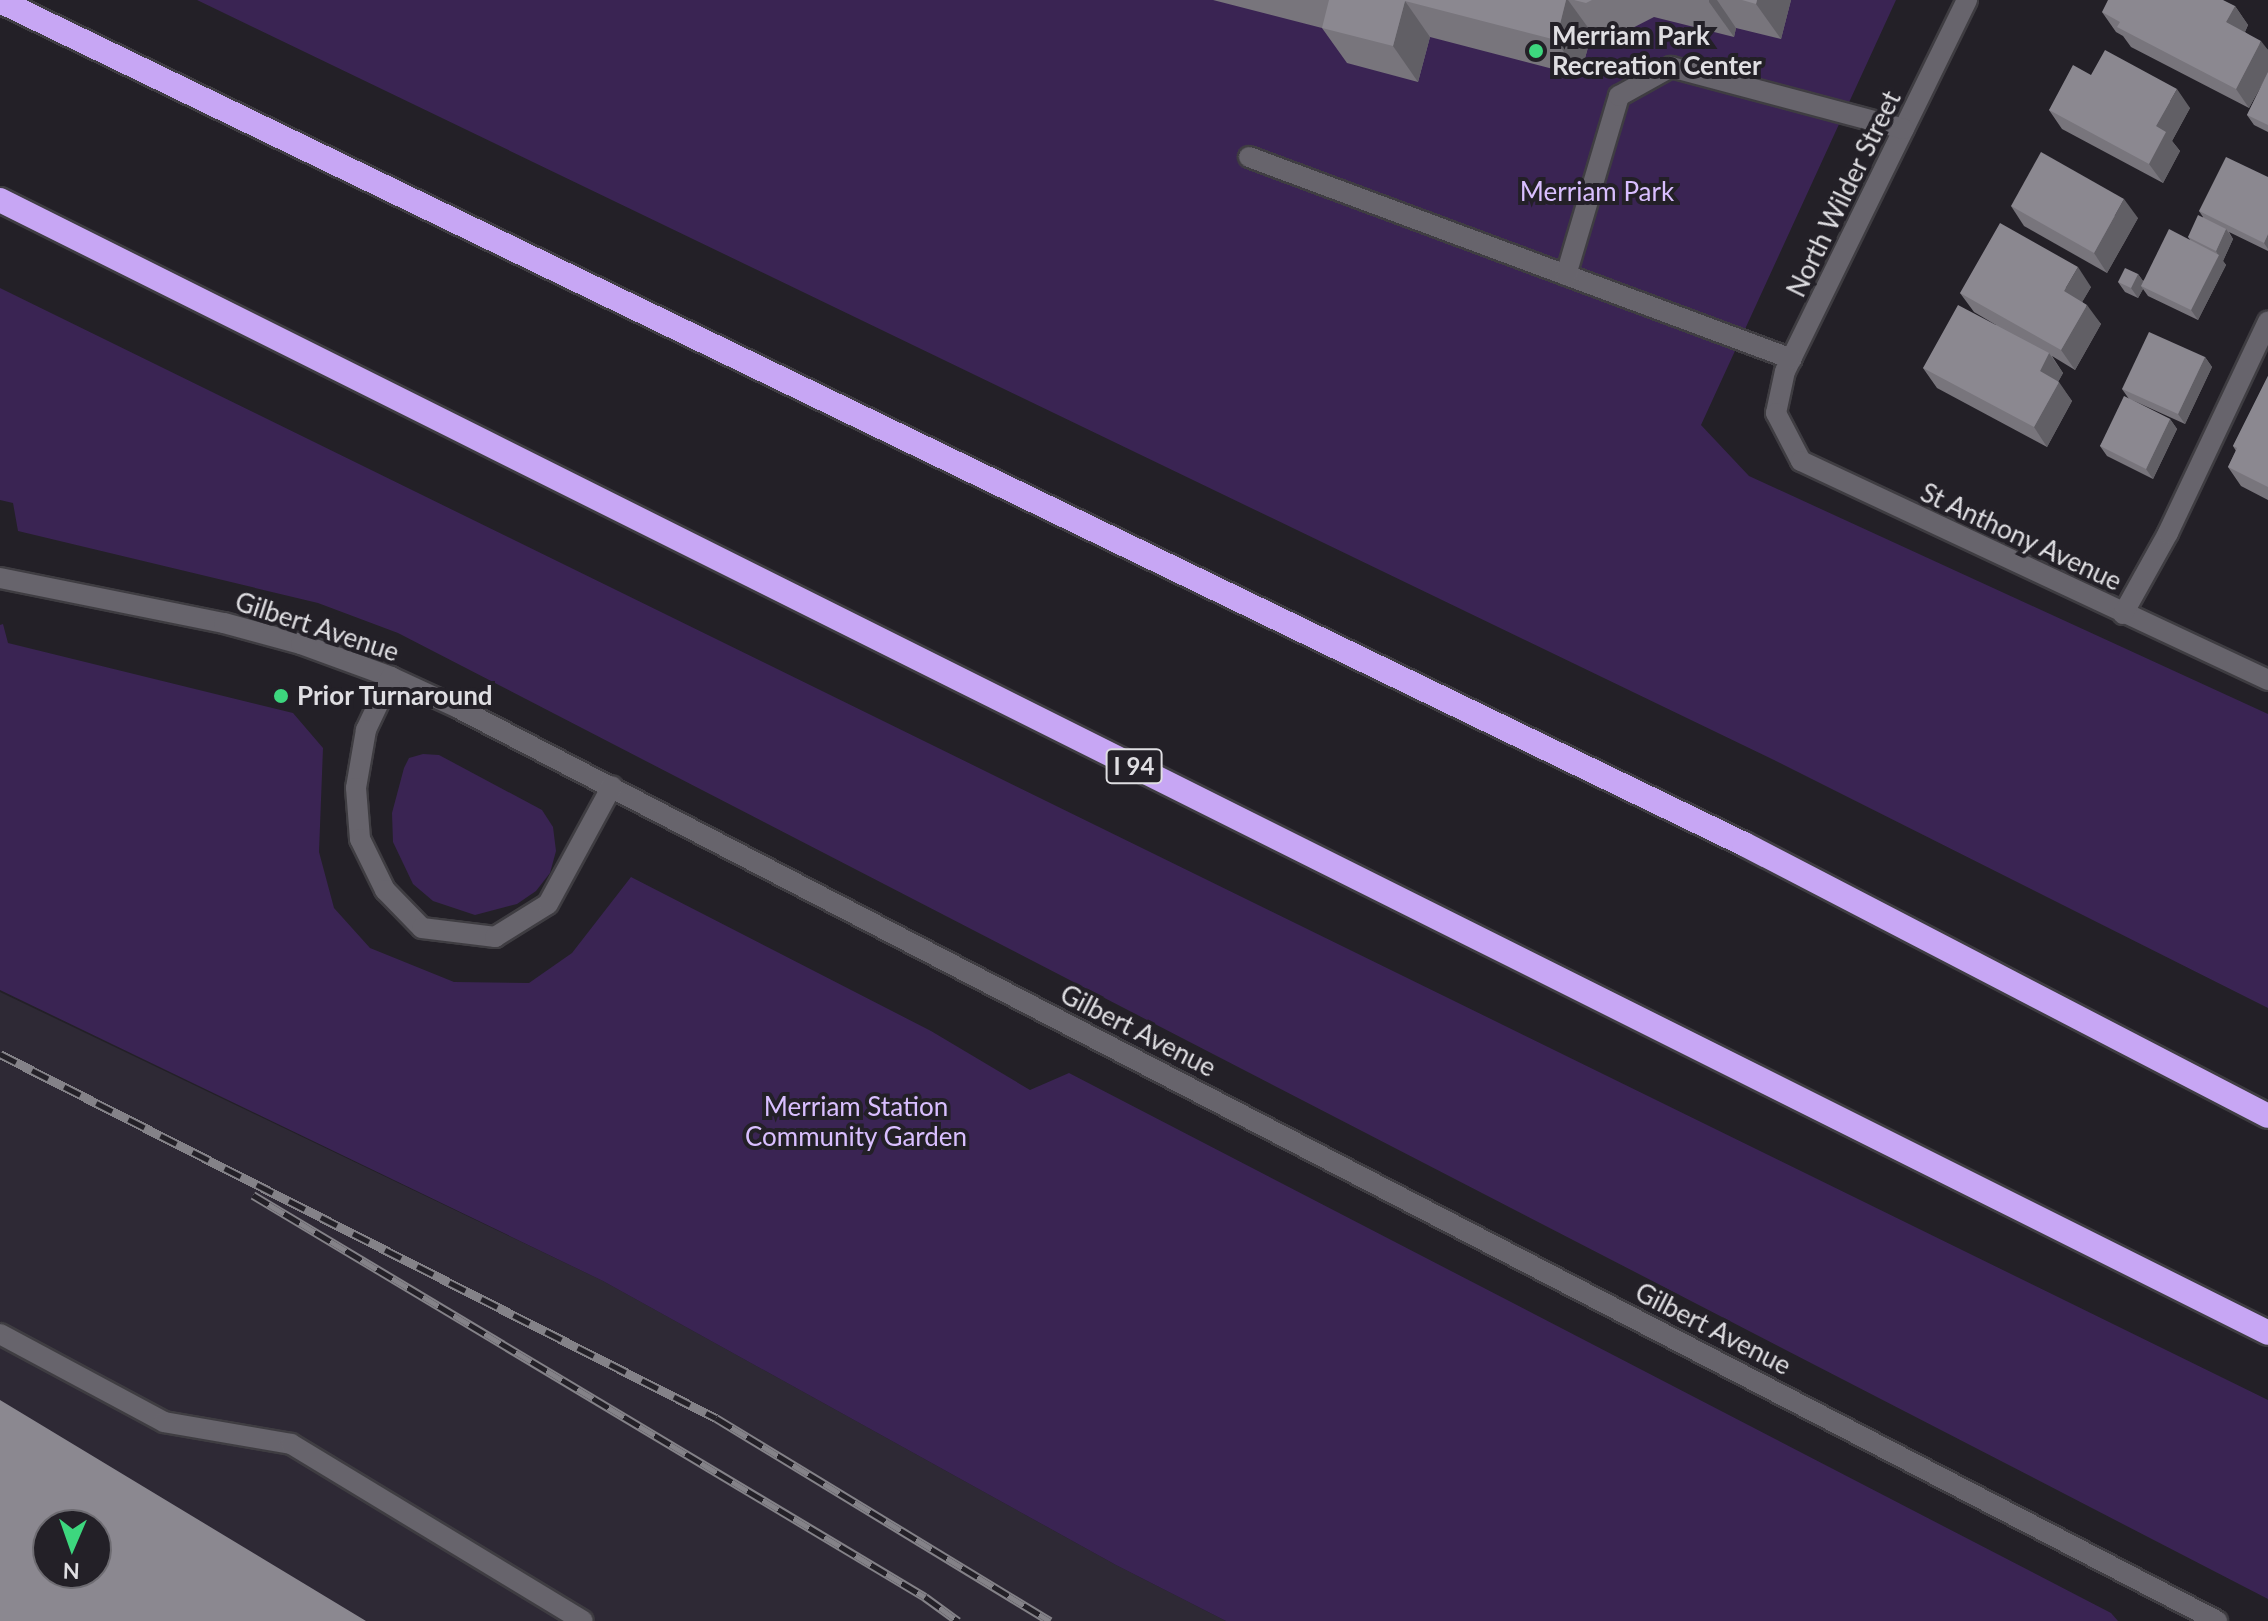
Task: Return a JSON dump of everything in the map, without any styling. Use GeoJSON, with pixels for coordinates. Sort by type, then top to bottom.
{"type":"FeatureCollection","features":[{"type":"Feature","properties":{"kind":"highway"},"geometry":{"type":"LineString","coordinates":[[0,1],[1744,844],[2268,1116]]}},
{"type":"Feature","properties":{"kind":"highway","name":"I 94"},"geometry":{"type":"LineString","coordinates":[[0,200],[2268,1333]]}},
{"type":"Feature","properties":{"kind":"street","name":"North Wilder Street"},"geometry":{"type":"LineString","coordinates":[[1776,413],[1780,384],[1967,0]]}},
{"type":"Feature","properties":{"kind":"street"},"geometry":{"type":"LineString","coordinates":[[1566,275],[1619,96],[1671,67],[1904,129]]}},
{"type":"Feature","properties":{"kind":"street"},"geometry":{"type":"LineString","coordinates":[[1249,157],[1792,359]]}},
{"type":"Feature","properties":{"kind":"street"},"geometry":{"type":"LineString","coordinates":[[2123,614],[2168,533],[2268,321]]}},
{"type":"Feature","properties":{"kind":"street","name":"St Anthony Avenue"},"geometry":{"type":"LineString","coordinates":[[1776,413],[1801,461],[2268,680]]}},
{"type":"Feature","properties":{"kind":"street","name":"Gilbert Avenue"},"geometry":{"type":"LineString","coordinates":[[0,578],[224,623],[301,644],[391,677],[612,786],[2217,1621]]}},
{"type":"Feature","properties":{"kind":"street"},"geometry":{"type":"LineString","coordinates":[[391,677],[366,730],[356,788],[360,839],[385,890],[422,928],[495,937],[548,904],[612,786]]}},
{"type":"Feature","properties":{"kind":"street"},"geometry":{"type":"LineString","coordinates":[[0,1334],[164,1422],[291,1444],[583,1621]]}},
{"type":"Feature","properties":{"kind":"shaded area"},"geometry":{"type":"Polygon","coordinates":[[[0,992],[603,1281],[1116,1565],[1226,1621],[0,1621],[0,992]]]}},
{"type":"Feature","properties":{"kind":"green space","name":"Merriam Park"},"geometry":{"type":"Polygon","coordinates":[[[197,0],[1896,0],[1701,425],[1749,476],[2268,714],[2268,1008],[1774,760],[197,0]]]}},
{"type":"Feature","properties":{"kind":"green space"},"geometry":{"type":"Polygon","coordinates":[[[0,288],[2268,1400],[2268,1599],[398,633],[318,603],[18,531],[13,503],[0,500],[0,288]]]}},
{"type":"Feature","properties":{"kind":"green space","name":"Merriam Station Community Garden"},"geometry":{"type":"Polygon","coordinates":[[[3,624],[8,643],[293,713],[323,748],[319,852],[334,908],[370,948],[454,982],[529,983],[572,953],[631,877],[931,1031],[1030,1090],[1069,1073],[2111,1613],[2118,1621],[1226,1621],[1116,1565],[603,1281],[0,990],[0,625],[3,624]]]}},
{"type":"Feature","properties":{"kind":"green space"},"geometry":{"type":"Polygon","coordinates":[[[423,754],[439,755],[542,810],[553,827],[556,851],[550,873],[536,891],[517,904],[475,915],[433,901],[413,884],[393,842],[392,813],[409,758],[423,754]]]}},
{"type":"Feature","properties":{"kind":"building"},"geometry":{"type":"Polygon","coordinates":[[[1329,0],[1566,0],[1556,40],[1405,1],[1393,46],[1322,28],[1329,0]]]}},
{"type":"Feature","properties":{"kind":"building"},"geometry":{"type":"Polygon","coordinates":[[[2108,0],[2223,0],[2235,6],[2226,22],[2261,41],[2236,89],[2117,27],[2120,22],[2102,12],[2108,0]]]}},
{"type":"Feature","properties":{"kind":"building"},"geometry":{"type":"Polygon","coordinates":[[[2105,50],[2177,89],[2156,126],[2166,132],[2149,164],[2049,110],[2073,65],[2091,75],[2105,50]]]}},
{"type":"Feature","properties":{"kind":"building"},"geometry":{"type":"Polygon","coordinates":[[[2268,72],[2268,125],[2247,115],[2268,72]]]}},
{"type":"Feature","properties":{"kind":"building"},"geometry":{"type":"Polygon","coordinates":[[[2041,152],[2124,199],[2094,253],[2011,206],[2041,152]]]}},
{"type":"Feature","properties":{"kind":"building"},"geometry":{"type":"Polygon","coordinates":[[[2226,157],[2268,177],[2268,234],[2264,243],[2199,211],[2226,157]]]}},
{"type":"Feature","properties":{"kind":"building"},"geometry":{"type":"Polygon","coordinates":[[[2198,215],[2226,229],[2216,251],[2188,237],[2198,215]]]}},
{"type":"Feature","properties":{"kind":"building"},"geometry":{"type":"Polygon","coordinates":[[[2000,223],[2078,267],[2064,291],[2087,305],[2061,350],[1960,293],[2000,223]]]}},
{"type":"Feature","properties":{"kind":"building"},"geometry":{"type":"Polygon","coordinates":[[[2169,229],[2219,255],[2191,310],[2141,286],[2169,229]]]}},
{"type":"Feature","properties":{"kind":"building"},"geometry":{"type":"Polygon","coordinates":[[[2125,268],[2138,274],[2131,288],[2118,282],[2125,268]]]}},
{"type":"Feature","properties":{"kind":"building"},"geometry":{"type":"Polygon","coordinates":[[[1958,305],[2049,353],[2040,371],[2059,382],[2034,427],[1923,368],[1958,305]]]}},
{"type":"Feature","properties":{"kind":"building"},"geometry":{"type":"Polygon","coordinates":[[[2149,332],[2205,357],[2178,414],[2122,389],[2149,332]]]}},
{"type":"Feature","properties":{"kind":"building"},"geometry":{"type":"Polygon","coordinates":[[[2268,376],[2268,487],[2228,467],[2237,448],[2233,446],[2268,376]]]}},
{"type":"Feature","properties":{"kind":"building"},"geometry":{"type":"Polygon","coordinates":[[[2124,396],[2170,419],[2146,469],[2100,446],[2124,396]]]}},
{"type":"Feature","properties":{"kind":"building"},"geometry":{"type":"Polygon","coordinates":[[[0,1400],[366,1621],[0,1621],[0,1400]]]}},
{"type":"Feature","properties":{"kind":"railway"},"geometry":{"type":"LineString","coordinates":[[0,1054],[716,1418],[1050,1621]]}},
{"type":"Feature","properties":{"kind":"railway"},"geometry":{"type":"LineString","coordinates":[[253,1195],[925,1597],[958,1621]]}},
{"type":"Feature","properties":{"kind":"place","name":"Merriam Park Recreation Center"},"geometry":{"type":"Point","coordinates":[1536,51]}},
{"type":"Feature","properties":{"kind":"place","name":"Prior Turnaround"},"geometry":{"type":"Point","coordinates":[281,696]}}]}
